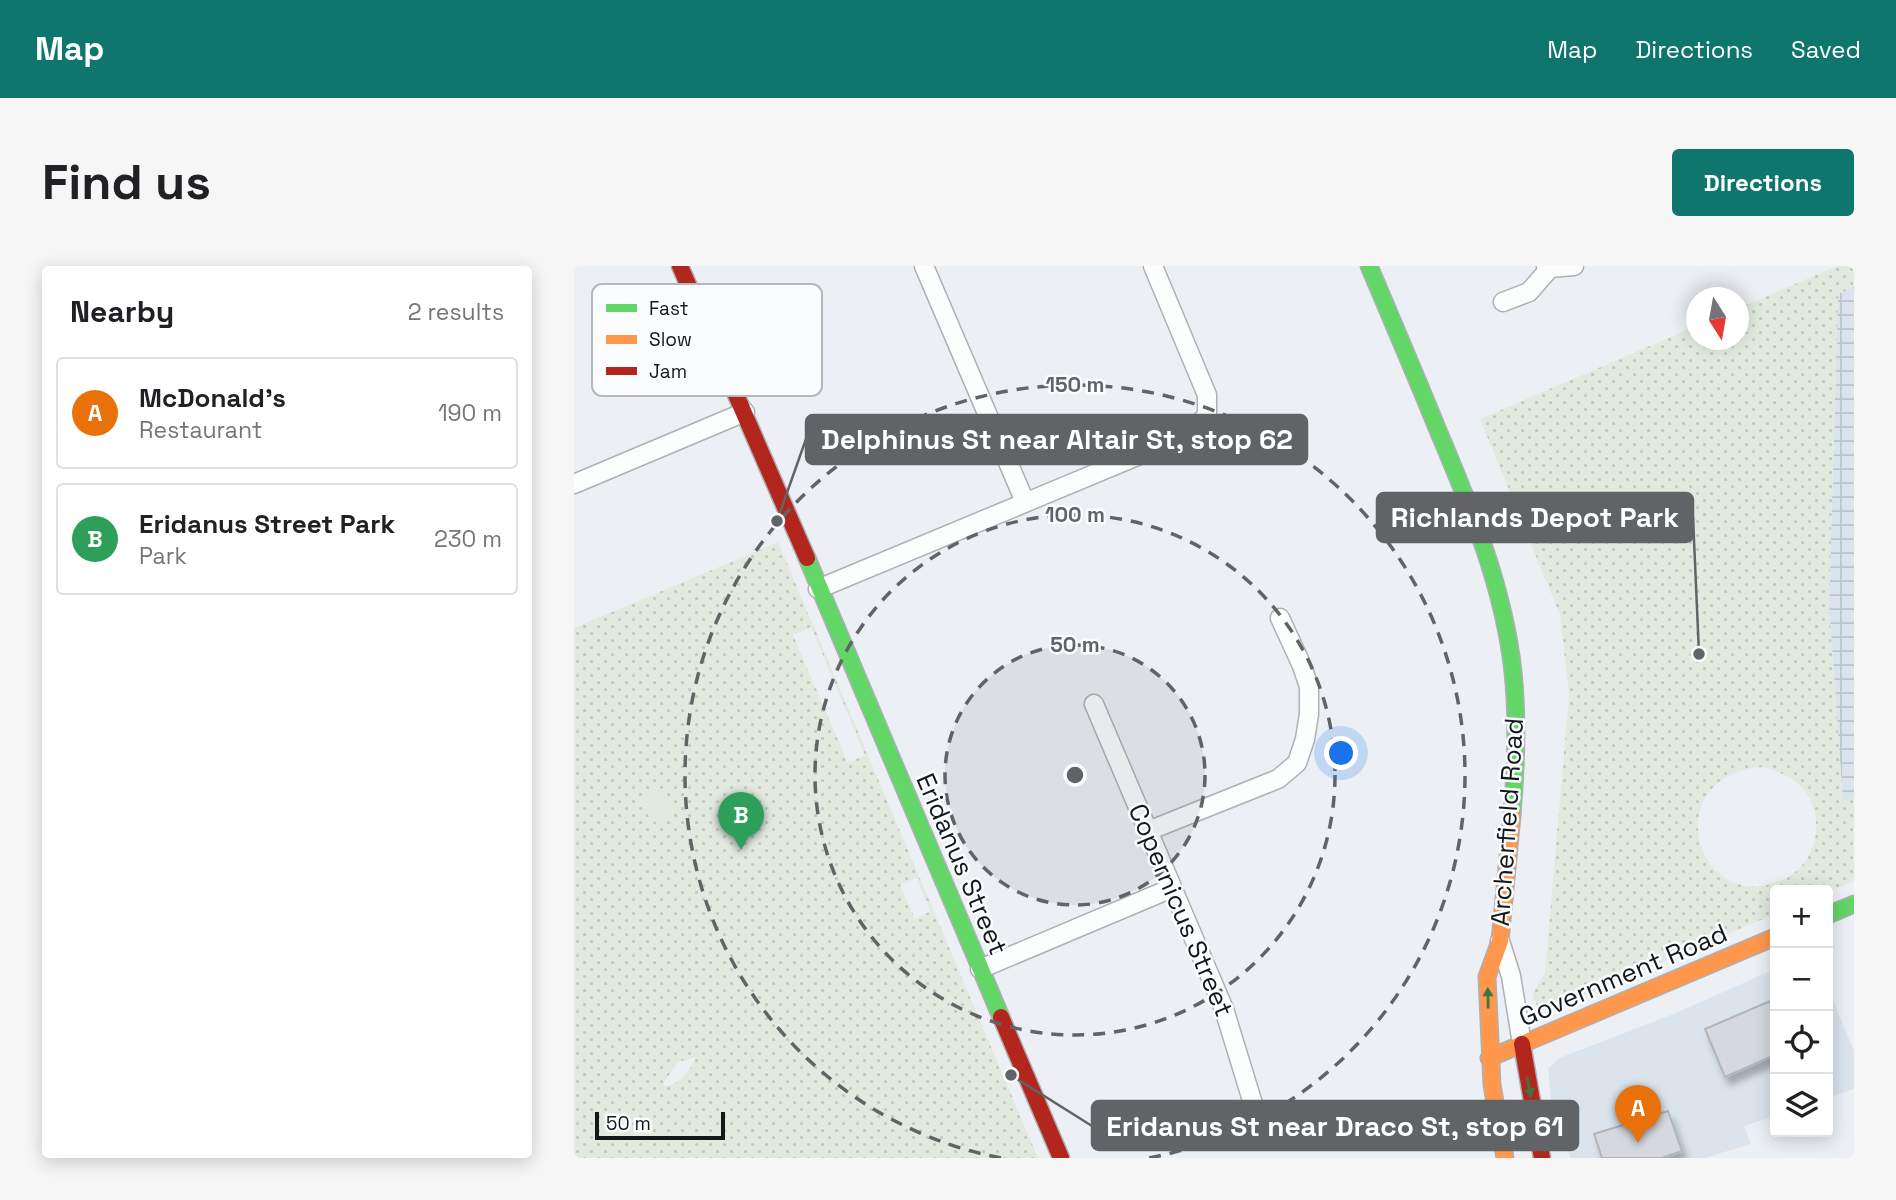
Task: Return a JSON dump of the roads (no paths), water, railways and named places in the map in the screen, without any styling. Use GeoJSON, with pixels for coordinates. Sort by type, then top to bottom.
{"type":"FeatureCollection","features":[{"type":"Feature","properties":{"kind":"street","name":"Eridanus Street"},"geometry":{"type":"LineString","coordinates":[[680,266],[688,284]]}},
{"type":"Feature","properties":{"kind":"street"},"geometry":{"type":"LineString","coordinates":[[924,266],[1025,502]]}},
{"type":"Feature","properties":{"kind":"street"},"geometry":{"type":"LineString","coordinates":[[818,589],[1190,434],[1207,415],[1207,395],[1153,266]]}},
{"type":"Feature","properties":{"kind":"street","name":"Archerfield Road"},"geometry":{"type":"LineString","coordinates":[[1369,266],[1456,472],[1484,546],[1504,619],[1513,672],[1516,749],[1500,941],[1487,977],[1489,1058],[1496,1116],[1505,1158]]}},
{"type":"Feature","properties":{"kind":"street"},"geometry":{"type":"LineString","coordinates":[[1503,302],[1529,292],[1548,267],[1574,266]]}},
{"type":"Feature","properties":{"kind":"street","name":"Eridanus Street"},"geometry":{"type":"LineString","coordinates":[[738,396],[1060,1158]]}},
{"type":"Feature","properties":{"kind":"street"},"geometry":{"type":"LineString","coordinates":[[574,484],[745,412]]}},
{"type":"Feature","properties":{"kind":"street"},"geometry":{"type":"LineString","coordinates":[[1148,831],[1278,779],[1297,762],[1310,714],[1308,687],[1302,666],[1280,618]]}},
{"type":"Feature","properties":{"kind":"street","name":"Copernicus Street"},"geometry":{"type":"LineString","coordinates":[[1094,704],[1224,1009],[1258,1120]]}},
{"type":"Feature","properties":{"kind":"street"},"geometry":{"type":"LineString","coordinates":[[981,969],[1172,888]]}},
{"type":"Feature","properties":{"kind":"street"},"geometry":{"type":"LineString","coordinates":[[1833,913],[1854,904]]}},
{"type":"Feature","properties":{"kind":"street","name":"Government Road"},"geometry":{"type":"LineString","coordinates":[[1489,1058],[1770,939]]}},
{"type":"Feature","properties":{"kind":"street","name":"Archerfield Road"},"geometry":{"type":"LineString","coordinates":[[1500,941],[1511,976],[1542,1158]]}},
{"type":"Feature","properties":{"kind":"place","name":"Delphinus St near Altair St, stop 62"},"geometry":{"type":"Point","coordinates":[777,521]}},
{"type":"Feature","properties":{"kind":"place","name":"Richlands Depot Park"},"geometry":{"type":"Point","coordinates":[1699,654]}},
{"type":"Feature","properties":{"kind":"place","name":"Eridanus Street Park"},"geometry":{"type":"Point","coordinates":[741,850]}},
{"type":"Feature","properties":{"kind":"place","name":"Eridanus St near Draco St, stop 61"},"geometry":{"type":"Point","coordinates":[1011,1075]}},
{"type":"Feature","properties":{"kind":"place","name":"McDonald's"},"geometry":{"type":"Point","coordinates":[1638,1143]}}]}
